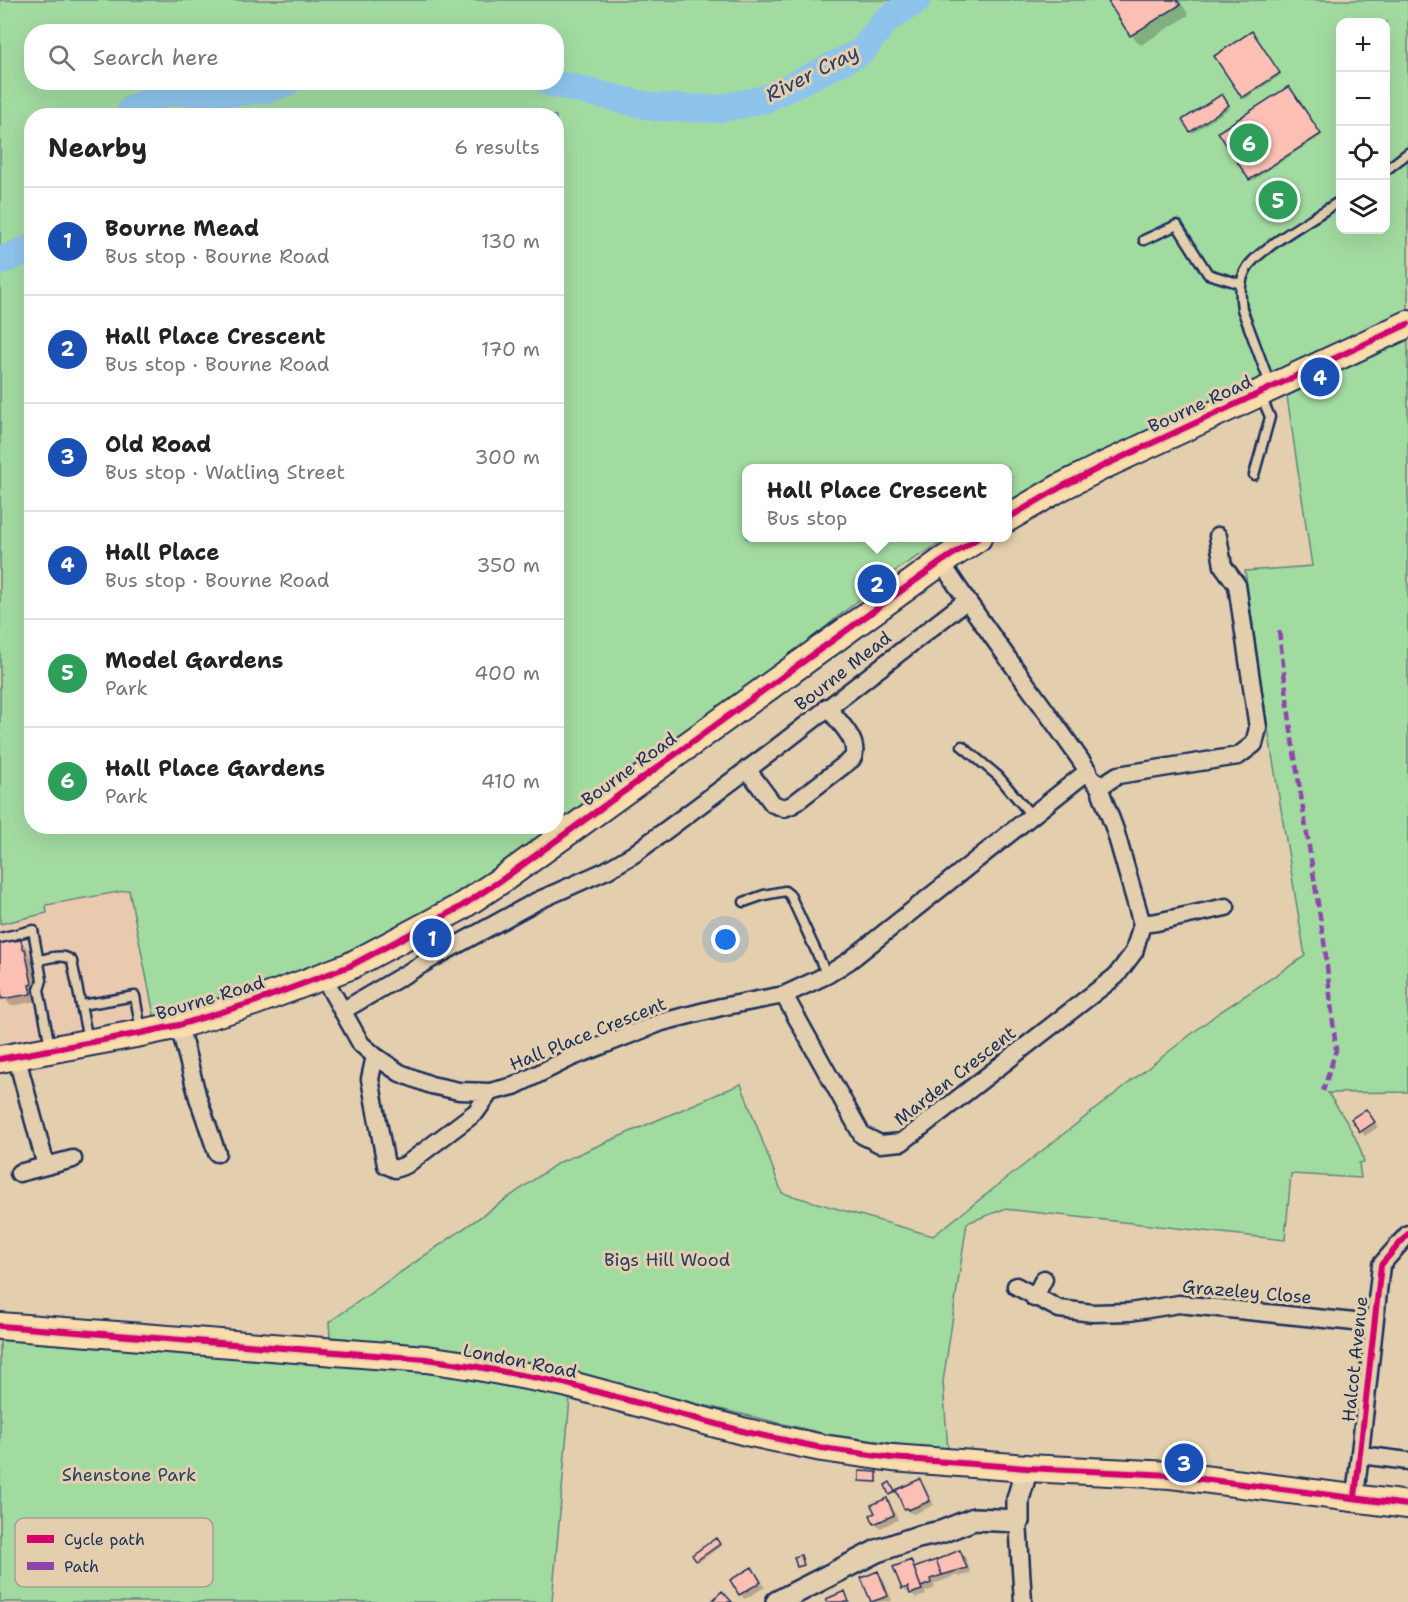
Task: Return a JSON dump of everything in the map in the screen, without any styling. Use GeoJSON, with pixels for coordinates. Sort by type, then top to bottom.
{"type":"FeatureCollection","features":[{"type":"Feature","properties":{"kind":"main road","name":"Bourne Road"},"geometry":{"type":"LineString","coordinates":[[1012,516],[1103,466],[1408,324]]}},
{"type":"Feature","properties":{"kind":"main road","name":"Bourne Road"},"geometry":{"type":"LineString","coordinates":[[8,1057],[179,1024],[254,1002],[350,966],[385,948],[459,908],[503,879],[971,542]]}},
{"type":"Feature","properties":{"kind":"main road","name":"London Road"},"geometry":{"type":"LineString","coordinates":[[0,1326],[426,1356],[564,1383],[746,1432],[822,1448],[892,1458],[1171,1475],[1408,1505]]}},
{"type":"Feature","properties":{"kind":"street"},"geometry":{"type":"LineString","coordinates":[[1099,787],[1118,775],[1238,756],[1254,744],[1258,728],[1239,596],[1237,585],[1223,566],[1218,536]]}},
{"type":"Feature","properties":{"kind":"street"},"geometry":{"type":"LineString","coordinates":[[941,562],[966,601],[1046,709],[1099,787],[1115,830],[1142,924],[1226,907]]}},
{"type":"Feature","properties":{"kind":"street","name":"Bourne Mead"},"geometry":{"type":"LineString","coordinates":[[342,1011],[537,900],[607,870],[634,854],[966,601]]}},
{"type":"Feature","properties":{"kind":"street"},"geometry":{"type":"LineString","coordinates":[[747,769],[777,807],[784,808],[792,805],[852,759],[855,754],[854,743],[827,707]]}},
{"type":"Feature","properties":{"kind":"street","name":"Hall Place Crescent"},"geometry":{"type":"LineString","coordinates":[[323,976],[361,1044],[400,1072],[431,1085],[459,1091],[490,1092],[514,1086],[570,1058],[662,1022],[784,994],[827,975],[849,961],[1088,771]]}},
{"type":"Feature","properties":{"kind":"street","name":"Marden Crescent"},"geometry":{"type":"LineString","coordinates":[[784,994],[862,1135],[880,1144],[902,1142],[1116,976],[1134,952],[1142,924]]}},
{"type":"Feature","properties":{"kind":"street"},"geometry":{"type":"LineString","coordinates":[[179,1024],[198,1098],[217,1153]]}},
{"type":"Feature","properties":{"kind":"street"},"geometry":{"type":"LineString","coordinates":[[375,1056],[370,1079],[386,1165],[395,1169],[406,1165],[476,1112],[490,1092]]}},
{"type":"Feature","properties":{"kind":"street"},"geometry":{"type":"LineString","coordinates":[[8,1057],[46,1166]]}},
{"type":"Feature","properties":{"kind":"street"},"geometry":{"type":"LineString","coordinates":[[19,1173],[73,1159]]}},
{"type":"Feature","properties":{"kind":"street","name":"Halcot Avenue"},"geometry":{"type":"LineString","coordinates":[[1356,1497],[1381,1265],[1408,1234]]}},
{"type":"Feature","properties":{"kind":"street"},"geometry":{"type":"LineString","coordinates":[[1034,1298],[1044,1279]]}},
{"type":"Feature","properties":{"kind":"street","name":"Grazeley Close"},"geometry":{"type":"LineString","coordinates":[[1016,1286],[1034,1298],[1059,1309],[1093,1313],[1130,1312],[1179,1304],[1374,1324]]}},
{"type":"Feature","properties":{"kind":"street"},"geometry":{"type":"LineString","coordinates":[[1361,1455],[1408,1461]]}},
{"type":"Feature","properties":{"kind":"street"},"geometry":{"type":"LineString","coordinates":[[1023,1602],[1018,1498],[1027,1468]]}},
{"type":"Feature","properties":{"kind":"street"},"geometry":{"type":"LineString","coordinates":[[777,1602],[877,1551],[918,1537],[941,1532],[976,1531],[1018,1521]]}},
{"type":"Feature","properties":{"kind":"lane"},"geometry":{"type":"LineString","coordinates":[[1390,167],[1408,153]]}},
{"type":"Feature","properties":{"kind":"lane"},"geometry":{"type":"LineString","coordinates":[[1254,475],[1270,417],[1266,390],[1242,309],[1240,284],[1247,267],[1261,254],[1336,204]]}},
{"type":"Feature","properties":{"kind":"lane"},"geometry":{"type":"LineString","coordinates":[[1144,240],[1177,225],[1208,273],[1240,284]]}},
{"type":"Feature","properties":{"kind":"lane"},"geometry":{"type":"LineString","coordinates":[[962,746],[998,776],[1031,815]]}},
{"type":"Feature","properties":{"kind":"lane"},"geometry":{"type":"LineString","coordinates":[[744,902],[765,894],[785,891],[790,896],[827,975]]}},
{"type":"Feature","properties":{"kind":"lane"},"geometry":{"type":"LineString","coordinates":[[0,938],[33,930],[42,980],[39,990],[50,1049]]}},
{"type":"Feature","properties":{"kind":"lane"},"geometry":{"type":"LineString","coordinates":[[39,960],[69,957],[75,968],[88,1043]]}},
{"type":"Feature","properties":{"kind":"lane"},"geometry":{"type":"LineString","coordinates":[[82,1005],[135,996],[141,1033]]}},
{"type":"Feature","properties":{"kind":"shaded area"},"geometry":{"type":"Polygon","coordinates":[[[129,890],[155,1020],[6,1044],[0,1012],[0,924],[46,913],[46,905],[129,890]]]}},
{"type":"Feature","properties":{"kind":"green space"},"geometry":{"type":"Polygon","coordinates":[[[0,0],[1408,0],[1408,313],[1267,375],[1053,475],[1012,500],[1012,464],[742,464],[742,542],[942,542],[900,567],[734,700],[564,822],[564,108],[24,108],[24,834],[547,834],[476,885],[328,962],[274,984],[155,1020],[129,890],[46,905],[47,913],[0,924],[0,0]]]}},
{"type":"Feature","properties":{"kind":"green space","name":"Bigs Hill Wood"},"geometry":{"type":"Polygon","coordinates":[[[1408,340],[1408,1092],[1328,1093],[1358,1143],[1364,1162],[1359,1163],[1361,1178],[1291,1174],[1285,1240],[1004,1209],[967,1223],[943,1382],[948,1451],[826,1434],[473,1351],[330,1337],[329,1322],[558,1163],[741,1084],[782,1193],[933,1236],[1217,1014],[1305,956],[1245,571],[1312,566],[1287,396],[1408,340]]]}},
{"type":"Feature","properties":{"kind":"green space","name":"Shenstone Park"},"geometry":{"type":"Polygon","coordinates":[[[0,1339],[154,1349],[438,1374],[570,1398],[552,1602],[0,1602],[0,1339]]]}},
{"type":"Feature","properties":{"kind":"building"},"geometry":{"type":"Polygon","coordinates":[[[1107,0],[1177,0],[1180,5],[1130,36],[1107,0]]]}},
{"type":"Feature","properties":{"kind":"building"},"geometry":{"type":"Polygon","coordinates":[[[1252,31],[1280,73],[1242,98],[1214,56],[1252,31]]]}},
{"type":"Feature","properties":{"kind":"building"},"geometry":{"type":"Polygon","coordinates":[[[1289,86],[1321,134],[1249,180],[1218,132],[1289,86]]]}},
{"type":"Feature","properties":{"kind":"building"},"geometry":{"type":"Polygon","coordinates":[[[1222,94],[1229,105],[1190,132],[1182,120],[1222,94]]]}},
{"type":"Feature","properties":{"kind":"building"},"geometry":{"type":"Polygon","coordinates":[[[21,940],[32,984],[29,985],[31,994],[2,999],[0,943],[21,940]]]}},
{"type":"Feature","properties":{"kind":"building"},"geometry":{"type":"Polygon","coordinates":[[[1366,1109],[1375,1122],[1360,1132],[1351,1119],[1366,1109]]]}},
{"type":"Feature","properties":{"kind":"building"},"geometry":{"type":"Polygon","coordinates":[[[859,1471],[877,1472],[877,1482],[859,1481],[859,1471]]]}},
{"type":"Feature","properties":{"kind":"building"},"geometry":{"type":"Polygon","coordinates":[[[920,1479],[930,1501],[908,1510],[904,1509],[896,1490],[920,1479]]]}},
{"type":"Feature","properties":{"kind":"building"},"geometry":{"type":"Polygon","coordinates":[[[890,1482],[895,1492],[889,1495],[885,1485],[890,1482]]]}},
{"type":"Feature","properties":{"kind":"building"},"geometry":{"type":"Polygon","coordinates":[[[887,1498],[894,1515],[874,1524],[870,1515],[875,1513],[871,1505],[887,1498]]]}},
{"type":"Feature","properties":{"kind":"building"},"geometry":{"type":"Polygon","coordinates":[[[716,1538],[720,1544],[696,1561],[692,1555],[716,1538]]]}},
{"type":"Feature","properties":{"kind":"building"},"geometry":{"type":"Polygon","coordinates":[[[960,1550],[967,1568],[942,1575],[936,1560],[960,1550]]]}},
{"type":"Feature","properties":{"kind":"building"},"geometry":{"type":"Polygon","coordinates":[[[801,1555],[804,1565],[797,1567],[794,1557],[801,1555]]]}},
{"type":"Feature","properties":{"kind":"building"},"geometry":{"type":"Polygon","coordinates":[[[911,1560],[922,1590],[910,1594],[908,1587],[902,1589],[893,1567],[911,1560]]]}},
{"type":"Feature","properties":{"kind":"building"},"geometry":{"type":"Polygon","coordinates":[[[936,1560],[942,1575],[930,1579],[931,1583],[921,1587],[914,1568],[936,1560]]]}},
{"type":"Feature","properties":{"kind":"building"},"geometry":{"type":"Polygon","coordinates":[[[752,1567],[761,1582],[739,1595],[730,1580],[752,1567]]]}},
{"type":"Feature","properties":{"kind":"building"},"geometry":{"type":"Polygon","coordinates":[[[878,1571],[888,1596],[871,1602],[861,1578],[878,1571]]]}},
{"type":"Feature","properties":{"kind":"building"},"geometry":{"type":"Polygon","coordinates":[[[722,1591],[732,1602],[711,1602],[722,1591]]]}},
{"type":"Feature","properties":{"kind":"building"},"geometry":{"type":"Polygon","coordinates":[[[845,1591],[849,1602],[827,1602],[826,1599],[845,1591]]]}},
{"type":"Feature","properties":{"kind":"waterway","name":"River Cray"},"geometry":{"type":"LineString","coordinates":[[564,86],[653,107],[718,109],[765,99],[861,52],[886,20],[917,0]]}},
{"type":"Feature","properties":{"kind":"waterway","name":"River Cray"},"geometry":{"type":"LineString","coordinates":[[134,108],[170,91],[218,94],[259,90]]}},
{"type":"Feature","properties":{"kind":"waterway","name":"River Cray"},"geometry":{"type":"LineString","coordinates":[[0,261],[24,251]]}},
{"type":"Feature","properties":{"kind":"marked path"},"geometry":{"type":"LineString","coordinates":[[1279,631],[1292,739],[1325,948],[1336,1050],[1323,1091]]}},
{"type":"Feature","properties":{"kind":"cycle path"},"geometry":{"type":"LineString","coordinates":[[1012,516],[1103,466],[1408,324]]}},
{"type":"Feature","properties":{"kind":"cycle path"},"geometry":{"type":"LineString","coordinates":[[0,1059],[179,1025],[254,1002],[350,966],[459,908],[503,879],[972,542]]}},
{"type":"Feature","properties":{"kind":"cycle path"},"geometry":{"type":"LineString","coordinates":[[1355,1497],[1381,1265],[1408,1234]]}},
{"type":"Feature","properties":{"kind":"cycle path"},"geometry":{"type":"LineString","coordinates":[[0,1326],[426,1359],[564,1383],[746,1432],[822,1448],[892,1458],[1171,1475],[1408,1505]]}},
{"type":"Feature","properties":{"kind":"place","name":"Hall Place Gardens"},"geometry":{"type":"Point","coordinates":[1249,143]}},
{"type":"Feature","properties":{"kind":"place","name":"Model Gardens"},"geometry":{"type":"Point","coordinates":[1278,200]}},
{"type":"Feature","properties":{"kind":"place","name":"Hall Place"},"geometry":{"type":"Point","coordinates":[1320,377]}},
{"type":"Feature","properties":{"kind":"place","name":"Hall Place Crescent"},"geometry":{"type":"Point","coordinates":[877,584]}},
{"type":"Feature","properties":{"kind":"place","name":"Bourne Mead"},"geometry":{"type":"Point","coordinates":[432,938]}},
{"type":"Feature","properties":{"kind":"place","name":"Old Road"},"geometry":{"type":"Point","coordinates":[1184,1463]}}]}
